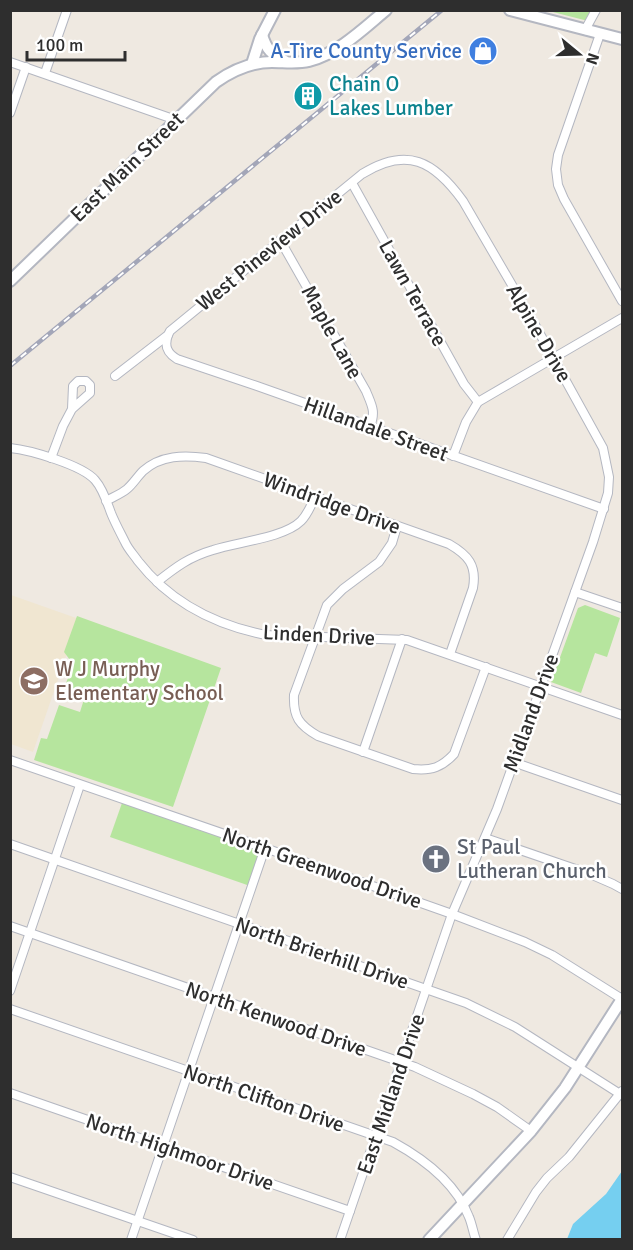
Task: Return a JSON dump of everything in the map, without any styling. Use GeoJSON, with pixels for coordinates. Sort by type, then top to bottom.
{"type":"FeatureCollection","features":[{"type":"Feature","properties":{"kind":"main road"},"geometry":{"type":"LineString","coordinates":[[275,10],[262,35],[252,64],[300,63],[327,54],[344,44],[386,10]]}},
{"type":"Feature","properties":{"kind":"main road"},"geometry":{"type":"LineString","coordinates":[[510,10],[622,39]]}},
{"type":"Feature","properties":{"kind":"main road"},"geometry":{"type":"LineString","coordinates":[[262,35],[270,52],[288,62]]}},
{"type":"Feature","properties":{"kind":"main road","name":"East Main Street"},"geometry":{"type":"LineString","coordinates":[[10,281],[216,82],[237,69],[252,64]]}},
{"type":"Feature","properties":{"kind":"main road"},"geometry":{"type":"LineString","coordinates":[[429,1239],[531,1131],[565,1088],[622,999]]}},
{"type":"Feature","properties":{"kind":"street"},"geometry":{"type":"LineString","coordinates":[[45,74],[67,10]]}},
{"type":"Feature","properties":{"kind":"street"},"geometry":{"type":"LineString","coordinates":[[585,30],[596,10]]}},
{"type":"Feature","properties":{"kind":"street"},"geometry":{"type":"LineString","coordinates":[[600,34],[565,133],[556,169],[558,184],[564,199],[622,301]]}},
{"type":"Feature","properties":{"kind":"street"},"geometry":{"type":"LineString","coordinates":[[10,62],[176,120]]}},
{"type":"Feature","properties":{"kind":"street"},"geometry":{"type":"LineString","coordinates":[[10,113],[26,67]]}},
{"type":"Feature","properties":{"kind":"street","name":"West Pineview Drive"},"geometry":{"type":"LineString","coordinates":[[115,376],[280,240],[375,166],[387,161],[404,159],[416,161],[435,170]]}},
{"type":"Feature","properties":{"kind":"street","name":"Alpine Drive"},"geometry":{"type":"LineString","coordinates":[[435,170],[463,201],[603,448],[609,477],[604,509]]}},
{"type":"Feature","properties":{"kind":"street","name":"Lawn Terrace"},"geometry":{"type":"LineString","coordinates":[[352,183],[464,384],[478,402]]}},
{"type":"Feature","properties":{"kind":"street","name":"Maple Lane"},"geometry":{"type":"LineString","coordinates":[[280,240],[366,391],[374,417],[370,426]]}},
{"type":"Feature","properties":{"kind":"street"},"geometry":{"type":"LineString","coordinates":[[453,456],[466,422],[478,402],[622,318]]}},
{"type":"Feature","properties":{"kind":"street","name":"Hillandale Street"},"geometry":{"type":"LineString","coordinates":[[168,334],[166,349],[177,360],[604,509]]}},
{"type":"Feature","properties":{"kind":"street"},"geometry":{"type":"LineString","coordinates":[[51,458],[72,409]]}},
{"type":"Feature","properties":{"kind":"street","name":"Linden Drive"},"geometry":{"type":"LineString","coordinates":[[10,448],[24,449],[87,472],[96,481],[126,545],[144,568],[180,601],[201,614],[246,631],[266,635],[402,639],[423,644],[622,715]]}},
{"type":"Feature","properties":{"kind":"street","name":"Windridge Drive"},"geometry":{"type":"LineString","coordinates":[[106,501],[128,488],[146,468],[158,461],[173,457],[206,458],[449,544],[464,553],[472,566],[475,577],[450,654]]}},
{"type":"Feature","properties":{"kind":"street"},"geometry":{"type":"LineString","coordinates":[[157,582],[192,557],[281,533],[293,527],[308,513],[315,497]]}},
{"type":"Feature","properties":{"kind":"street","name":"Midland Drive"},"geometry":{"type":"LineString","coordinates":[[452,914],[485,838],[604,509]]}},
{"type":"Feature","properties":{"kind":"street"},"geometry":{"type":"LineString","coordinates":[[397,526],[392,543],[379,562],[343,589],[327,605],[294,695],[294,706],[304,728],[318,736],[413,769],[437,768],[454,754],[486,667]]}},
{"type":"Feature","properties":{"kind":"street"},"geometry":{"type":"LineString","coordinates":[[575,592],[622,608]]}},
{"type":"Feature","properties":{"kind":"street"},"geometry":{"type":"LineString","coordinates":[[363,752],[402,639]]}},
{"type":"Feature","properties":{"kind":"street","name":"North Greenwood Drive"},"geometry":{"type":"LineString","coordinates":[[10,760],[452,914],[525,942],[552,955],[622,999]]}},
{"type":"Feature","properties":{"kind":"street"},"geometry":{"type":"LineString","coordinates":[[513,762],[622,800]]}},
{"type":"Feature","properties":{"kind":"street"},"geometry":{"type":"LineString","coordinates":[[10,991],[80,784]]}},
{"type":"Feature","properties":{"kind":"street"},"geometry":{"type":"LineString","coordinates":[[485,838],[590,874],[622,889]]}},
{"type":"Feature","properties":{"kind":"street","name":"North Brierhill Drive"},"geometry":{"type":"LineString","coordinates":[[10,844],[466,1004],[515,1027],[621,1092]]}},
{"type":"Feature","properties":{"kind":"street"},"geometry":{"type":"LineString","coordinates":[[131,1239],[265,848]]}},
{"type":"Feature","properties":{"kind":"street","name":"East Midland Drive"},"geometry":{"type":"LineString","coordinates":[[340,1239],[452,914]]}},
{"type":"Feature","properties":{"kind":"street","name":"North Kenwood Drive"},"geometry":{"type":"LineString","coordinates":[[10,926],[446,1080],[497,1107],[531,1131]]}},
{"type":"Feature","properties":{"kind":"street","name":"North Clifton Drive"},"geometry":{"type":"LineString","coordinates":[[10,1009],[393,1142],[415,1154],[455,1192],[468,1215],[476,1239]]}},
{"type":"Feature","properties":{"kind":"street"},"geometry":{"type":"LineString","coordinates":[[507,1239],[536,1192],[569,1157],[621,1092]]}},
{"type":"Feature","properties":{"kind":"street","name":"North Highmoor Drive"},"geometry":{"type":"LineString","coordinates":[[10,1093],[350,1211]]}},
{"type":"Feature","properties":{"kind":"street"},"geometry":{"type":"LineString","coordinates":[[10,1177],[193,1239]]}},
{"type":"Feature","properties":{"kind":"shaded area","name":"W J Murphy Elementary School"},"geometry":{"type":"Polygon","coordinates":[[[11,595],[79,619],[33,752],[11,744],[11,595]]]}},
{"type":"Feature","properties":{"kind":"green space"},"geometry":{"type":"Polygon","coordinates":[[[549,11],[595,11],[588,21],[549,11]]]}},
{"type":"Feature","properties":{"kind":"green space"},"geometry":{"type":"Polygon","coordinates":[[[585,605],[620,618],[607,657],[595,653],[581,693],[551,682],[578,608],[585,605]]]}},
{"type":"Feature","properties":{"kind":"green space"},"geometry":{"type":"Polygon","coordinates":[[[77,616],[221,668],[173,807],[34,760],[41,738],[47,739],[59,705],[80,712],[86,693],[65,686],[73,664],[64,652],[77,616]]]}},
{"type":"Feature","properties":{"kind":"green space"},"geometry":{"type":"Polygon","coordinates":[[[122,803],[255,848],[260,859],[250,886],[110,837],[122,803]]]}},
{"type":"Feature","properties":{"kind":"water"},"geometry":{"type":"Polygon","coordinates":[[[622,1171],[622,1239],[567,1239],[573,1224],[606,1194],[622,1171]]]}},
{"type":"Feature","properties":{"kind":"railway"},"geometry":{"type":"LineString","coordinates":[[10,366],[442,10]]}},
{"type":"Feature","properties":{"kind":"place","name":"A-Tire County Service"},"geometry":{"type":"Point","coordinates":[483,51]}},
{"type":"Feature","properties":{"kind":"place","name":"Chain O Lakes Lumber"},"geometry":{"type":"Point","coordinates":[308,96]}},
{"type":"Feature","properties":{"kind":"place","name":"W J Murphy Elementary School"},"geometry":{"type":"Point","coordinates":[34,681]}},
{"type":"Feature","properties":{"kind":"place","name":"St Paul Lutheran Church"},"geometry":{"type":"Point","coordinates":[436,859]}}]}
